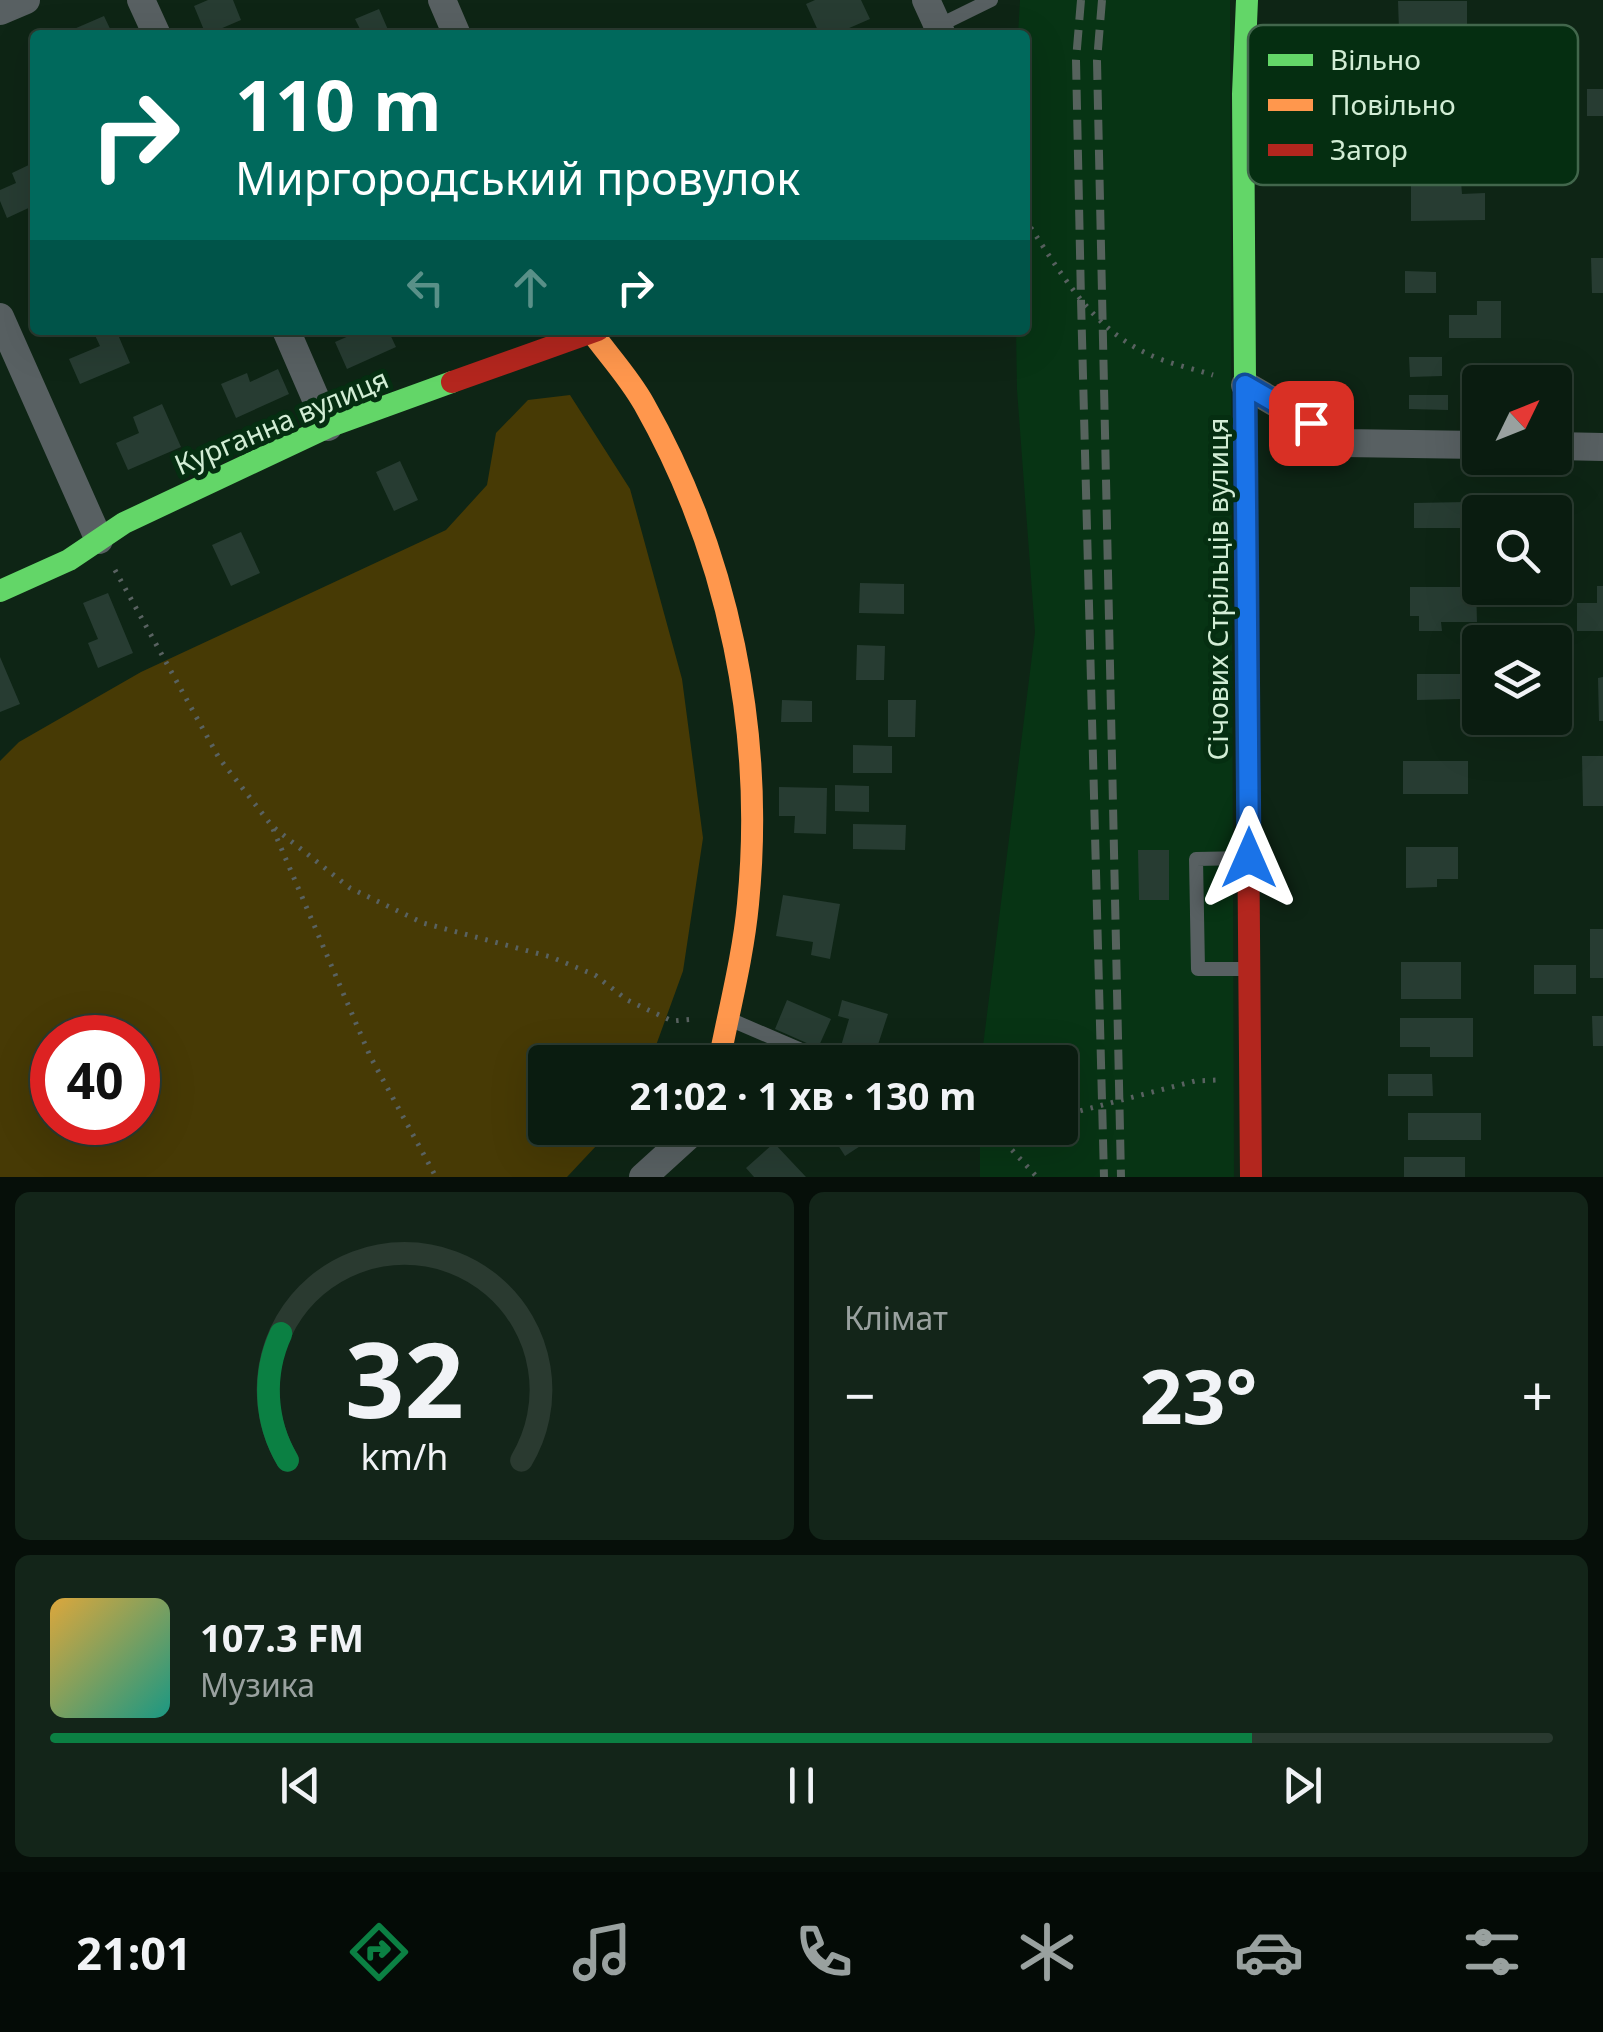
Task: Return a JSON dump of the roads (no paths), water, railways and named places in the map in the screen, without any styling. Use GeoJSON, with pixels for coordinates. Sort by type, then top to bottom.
{"type":"FeatureCollection","features":[{"type":"Feature","properties":{"kind":"street"},"geometry":{"type":"LineString","coordinates":[[0,12],[26,0]]}},
{"type":"Feature","properties":{"kind":"street"},"geometry":{"type":"LineString","coordinates":[[142,0],[155,30]]}},
{"type":"Feature","properties":{"kind":"street"},"geometry":{"type":"LineString","coordinates":[[442,0],[456,30]]}},
{"type":"Feature","properties":{"kind":"street","name":"Січових Стрільців вулиця"},"geometry":{"type":"LineString","coordinates":[[1248,0],[1243,94],[1251,1177]]}},
{"type":"Feature","properties":{"kind":"street"},"geometry":{"type":"LineString","coordinates":[[0,318],[99,540]]}},
{"type":"Feature","properties":{"kind":"street"},"geometry":{"type":"LineString","coordinates":[[288,335],[328,427]]}},
{"type":"Feature","properties":{"kind":"street","name":"Курганна вулиця"},"geometry":{"type":"LineString","coordinates":[[0,592],[69,560],[124,523],[328,427],[582,335]]}},
{"type":"Feature","properties":{"kind":"street"},"geometry":{"type":"LineString","coordinates":[[596,335],[642,401],[681,479],[712,561],[734,645],[748,731],[752,818],[748,905],[721,1045]]}},
{"type":"Feature","properties":{"kind":"street"},"geometry":{"type":"LineString","coordinates":[[1245,385],[1344,442],[1462,445]]}},
{"type":"Feature","properties":{"kind":"street"},"geometry":{"type":"LineString","coordinates":[[1572,446],[1603,447]]}},
{"type":"Feature","properties":{"kind":"street"},"geometry":{"type":"LineString","coordinates":[[643,1177],[678,1145]]}},
{"type":"Feature","properties":{"kind":"lane"},"geometry":{"type":"LineString","coordinates":[[935,20],[991,0]]}},
{"type":"Feature","properties":{"kind":"lane"},"geometry":{"type":"LineString","coordinates":[[1249,858],[1196,859],[1198,969],[1250,969]]}},
{"type":"Feature","properties":{"kind":"lane"},"geometry":{"type":"LineString","coordinates":[[727,1018],[790,1045]]}},
{"type":"Feature","properties":{"kind":"railway"},"geometry":{"type":"LineString","coordinates":[[1081,0],[1076,60],[1104,1177]]}},
{"type":"Feature","properties":{"kind":"railway"},"geometry":{"type":"LineString","coordinates":[[1102,0],[1097,61],[1121,1177]]}}]}
